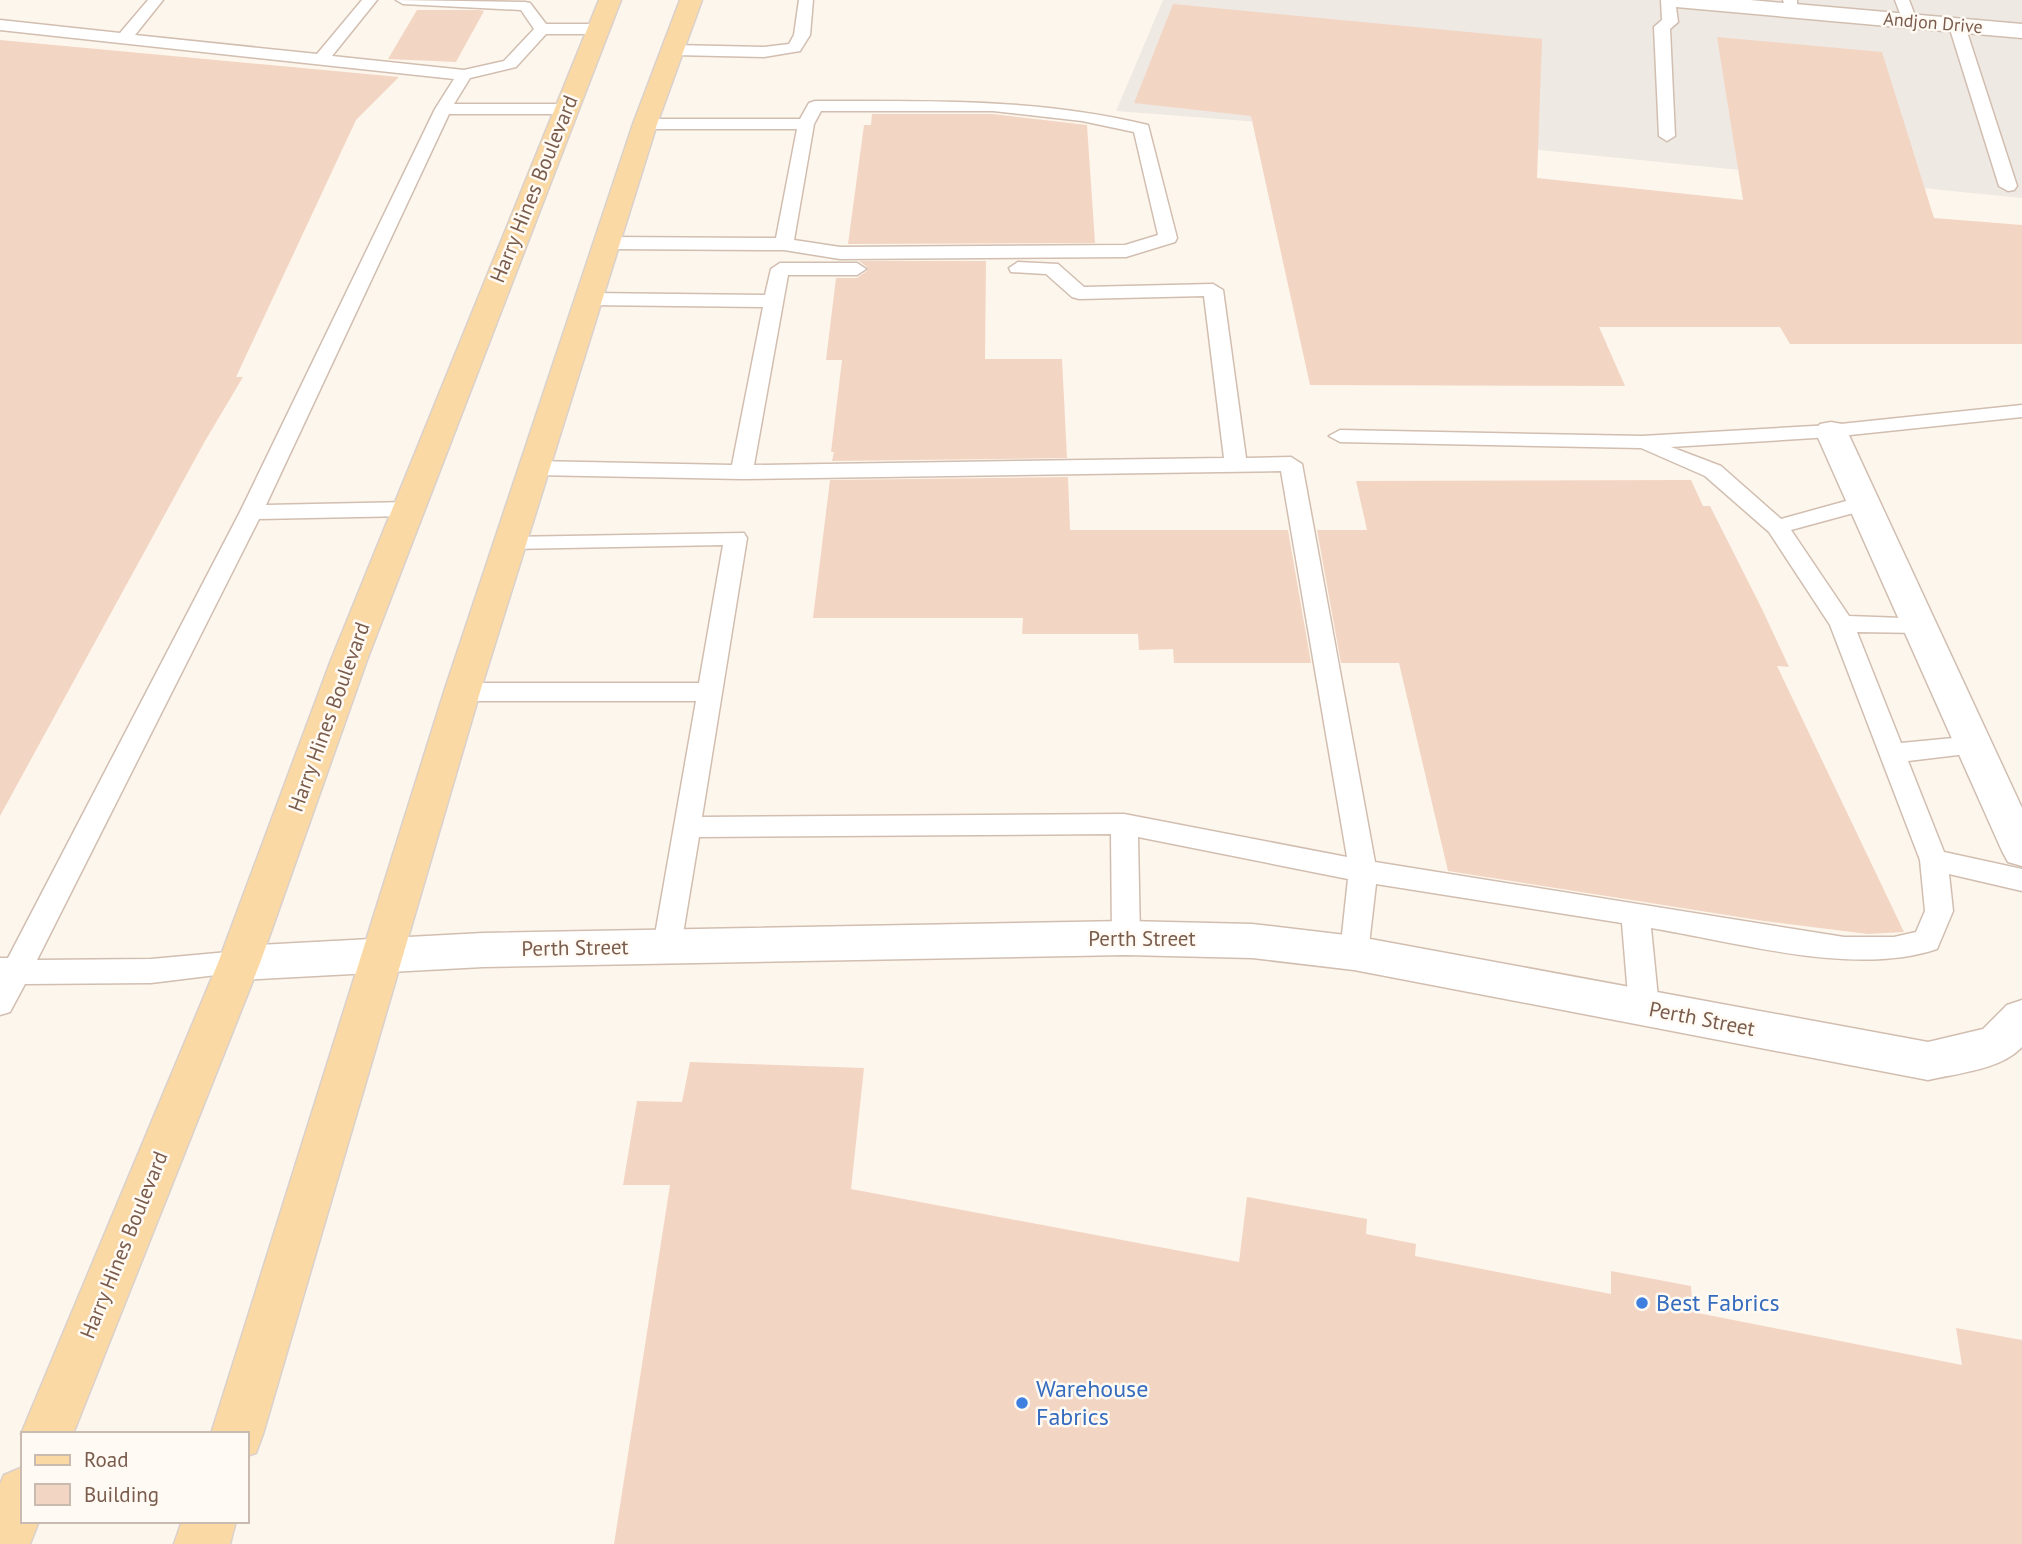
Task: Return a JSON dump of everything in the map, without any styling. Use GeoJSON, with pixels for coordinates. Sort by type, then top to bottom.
{"type":"FeatureCollection","features":[{"type":"Feature","properties":{"kind":"main road","name":"Harry Hines Boulevard"},"geometry":{"type":"LineString","coordinates":[[48,1432],[239,963],[344,673],[610,0]]}},
{"type":"Feature","properties":{"kind":"main road"},"geometry":{"type":"LineString","coordinates":[[238,1432],[462,692],[645,124],[691,0]]}},
{"type":"Feature","properties":{"kind":"main road"},"geometry":{"type":"LineString","coordinates":[[2,1544],[21,1499]]}},
{"type":"Feature","properties":{"kind":"main road"},"geometry":{"type":"LineString","coordinates":[[202,1544],[208,1523]]}},
{"type":"Feature","properties":{"kind":"street","name":"Andjon Drive"},"geometry":{"type":"LineString","coordinates":[[1676,0],[1906,10],[1957,26],[2022,32]]}},
{"type":"Feature","properties":{"kind":"street"},"geometry":{"type":"LineString","coordinates":[[1831,431],[2022,850]]}},
{"type":"Feature","properties":{"kind":"street","name":"Perth Street"},"geometry":{"type":"LineString","coordinates":[[239,963],[384,953],[667,946],[1126,938],[1252,941],[1353,953],[1928,1061],[1996,1045],[2022,1018]]}},
{"type":"Feature","properties":{"kind":"lane"},"geometry":{"type":"LineString","coordinates":[[123,39],[156,0]]}},
{"type":"Feature","properties":{"kind":"lane"},"geometry":{"type":"LineString","coordinates":[[320,61],[370,0]]}},
{"type":"Feature","properties":{"kind":"lane"},"geometry":{"type":"LineString","coordinates":[[403,0],[525,6],[542,29]]}},
{"type":"Feature","properties":{"kind":"lane"},"geometry":{"type":"LineString","coordinates":[[674,51],[764,52],[794,48],[802,35],[806,0]]}},
{"type":"Feature","properties":{"kind":"lane"},"geometry":{"type":"LineString","coordinates":[[1667,136],[1662,27],[1670,22],[1668,0]]}},
{"type":"Feature","properties":{"kind":"lane"},"geometry":{"type":"LineString","coordinates":[[0,25],[464,75],[510,64],[542,29],[598,29]]}},
{"type":"Feature","properties":{"kind":"lane"},"geometry":{"type":"LineString","coordinates":[[1957,26],[2008,186]]}},
{"type":"Feature","properties":{"kind":"lane"},"geometry":{"type":"LineString","coordinates":[[0,1003],[8,970],[251,512],[443,110],[464,75]]}},
{"type":"Feature","properties":{"kind":"lane"},"geometry":{"type":"LineString","coordinates":[[607,243],[784,244],[840,253],[1126,251],[1168,238],[1142,129],[1082,116],[993,106],[815,106],[806,124],[784,244]]}},
{"type":"Feature","properties":{"kind":"lane"},"geometry":{"type":"LineString","coordinates":[[443,110],[565,109]]}},
{"type":"Feature","properties":{"kind":"lane"},"geometry":{"type":"LineString","coordinates":[[645,124],[806,124]]}},
{"type":"Feature","properties":{"kind":"lane"},"geometry":{"type":"LineString","coordinates":[[742,472],[780,269],[1051,268],[1079,293],[1213,290],[1236,467]]}},
{"type":"Feature","properties":{"kind":"lane"},"geometry":{"type":"LineString","coordinates":[[589,299],[774,301]]}},
{"type":"Feature","properties":{"kind":"lane"},"geometry":{"type":"LineString","coordinates":[[1340,436],[1642,442],[1831,431],[2022,411]]}},
{"type":"Feature","properties":{"kind":"lane"},"geometry":{"type":"LineString","coordinates":[[687,827],[1124,824],[1363,871],[1844,950],[1895,949],[1927,941],[1939,911],[1934,860],[1842,624],[1777,527],[1713,471],[1642,442]]}},
{"type":"Feature","properties":{"kind":"lane"},"geometry":{"type":"LineString","coordinates":[[534,468],[742,472],[1236,467],[1291,464],[1363,871],[1353,953]]}},
{"type":"Feature","properties":{"kind":"lane"},"geometry":{"type":"LineString","coordinates":[[1777,527],[1864,503]]}},
{"type":"Feature","properties":{"kind":"lane"},"geometry":{"type":"LineString","coordinates":[[251,512],[409,509]]}},
{"type":"Feature","properties":{"kind":"lane"},"geometry":{"type":"LineString","coordinates":[[510,542],[736,538],[667,946]]}},
{"type":"Feature","properties":{"kind":"lane"},"geometry":{"type":"LineString","coordinates":[[1842,624],[1920,625]]}},
{"type":"Feature","properties":{"kind":"lane"},"geometry":{"type":"LineString","coordinates":[[462,692],[708,692]]}},
{"type":"Feature","properties":{"kind":"lane"},"geometry":{"type":"LineString","coordinates":[[1892,753],[1974,745]]}},
{"type":"Feature","properties":{"kind":"lane"},"geometry":{"type":"LineString","coordinates":[[1124,824],[1126,938]]}},
{"type":"Feature","properties":{"kind":"lane"},"geometry":{"type":"LineString","coordinates":[[1934,860],[2022,880]]}},
{"type":"Feature","properties":{"kind":"lane"},"geometry":{"type":"LineString","coordinates":[[1635,914],[1644,1008]]}},
{"type":"Feature","properties":{"kind":"lane"},"geometry":{"type":"LineString","coordinates":[[8,970],[151,971],[239,963]]}},
{"type":"Feature","properties":{"kind":"shaded area"},"geometry":{"type":"Polygon","coordinates":[[[1163,0],[2022,0],[2022,198],[1246,121],[1116,111],[1163,0]]]}},
{"type":"Feature","properties":{"kind":"building"},"geometry":{"type":"Polygon","coordinates":[[[1173,4],[1542,39],[1537,178],[1743,200],[1717,37],[1882,52],[1934,218],[2022,225],[2022,344],[1790,344],[1780,327],[1599,327],[1625,386],[1310,385],[1251,116],[1134,103],[1173,4]]]}},
{"type":"Feature","properties":{"kind":"building"},"geometry":{"type":"Polygon","coordinates":[[[417,10],[484,11],[456,62],[388,59],[417,10]]]}},
{"type":"Feature","properties":{"kind":"building"},"geometry":{"type":"Polygon","coordinates":[[[0,40],[399,77],[356,120],[236,377],[243,377],[205,441],[0,816],[0,40]]]}},
{"type":"Feature","properties":{"kind":"building"},"geometry":{"type":"Polygon","coordinates":[[[872,114],[993,114],[1087,125],[1095,243],[848,244],[864,125],[871,125],[872,114]]]}},
{"type":"Feature","properties":{"kind":"building"},"geometry":{"type":"Polygon","coordinates":[[[859,261],[986,261],[985,359],[1062,359],[1067,458],[832,461],[842,360],[826,360],[836,278],[857,278],[867,271],[867,267],[859,261]]]}},
{"type":"Feature","properties":{"kind":"building"},"geometry":{"type":"Polygon","coordinates":[[[1068,477],[1070,530],[1288,530],[1311,663],[1174,663],[1173,649],[1139,650],[1138,634],[1022,634],[1023,618],[813,618],[830,480],[1068,477]]]}},
{"type":"Feature","properties":{"kind":"building"},"geometry":{"type":"Polygon","coordinates":[[[1691,480],[1703,506],[1710,506],[1762,609],[1789,667],[1777,666],[1904,932],[1868,934],[1764,921],[1448,871],[1399,663],[1341,663],[1317,530],[1367,530],[1356,481],[1691,480]]]}},
{"type":"Feature","properties":{"kind":"building","name":"Warehouse Fabrics"},"geometry":{"type":"Polygon","coordinates":[[[690,1062],[864,1068],[851,1189],[1239,1262],[1247,1197],[1367,1219],[1366,1234],[1416,1244],[1415,1256],[1611,1294],[1611,1271],[1691,1286],[1693,1312],[1962,1365],[1956,1328],[2022,1340],[2022,1544],[614,1544],[670,1185],[623,1185],[637,1101],[682,1102],[690,1062]]]}},
{"type":"Feature","properties":{"kind":"place","name":"Best Fabrics"},"geometry":{"type":"Point","coordinates":[1642,1303]}},
{"type":"Feature","properties":{"kind":"place","name":"Warehouse Fabrics"},"geometry":{"type":"Point","coordinates":[1022,1403]}}]}
